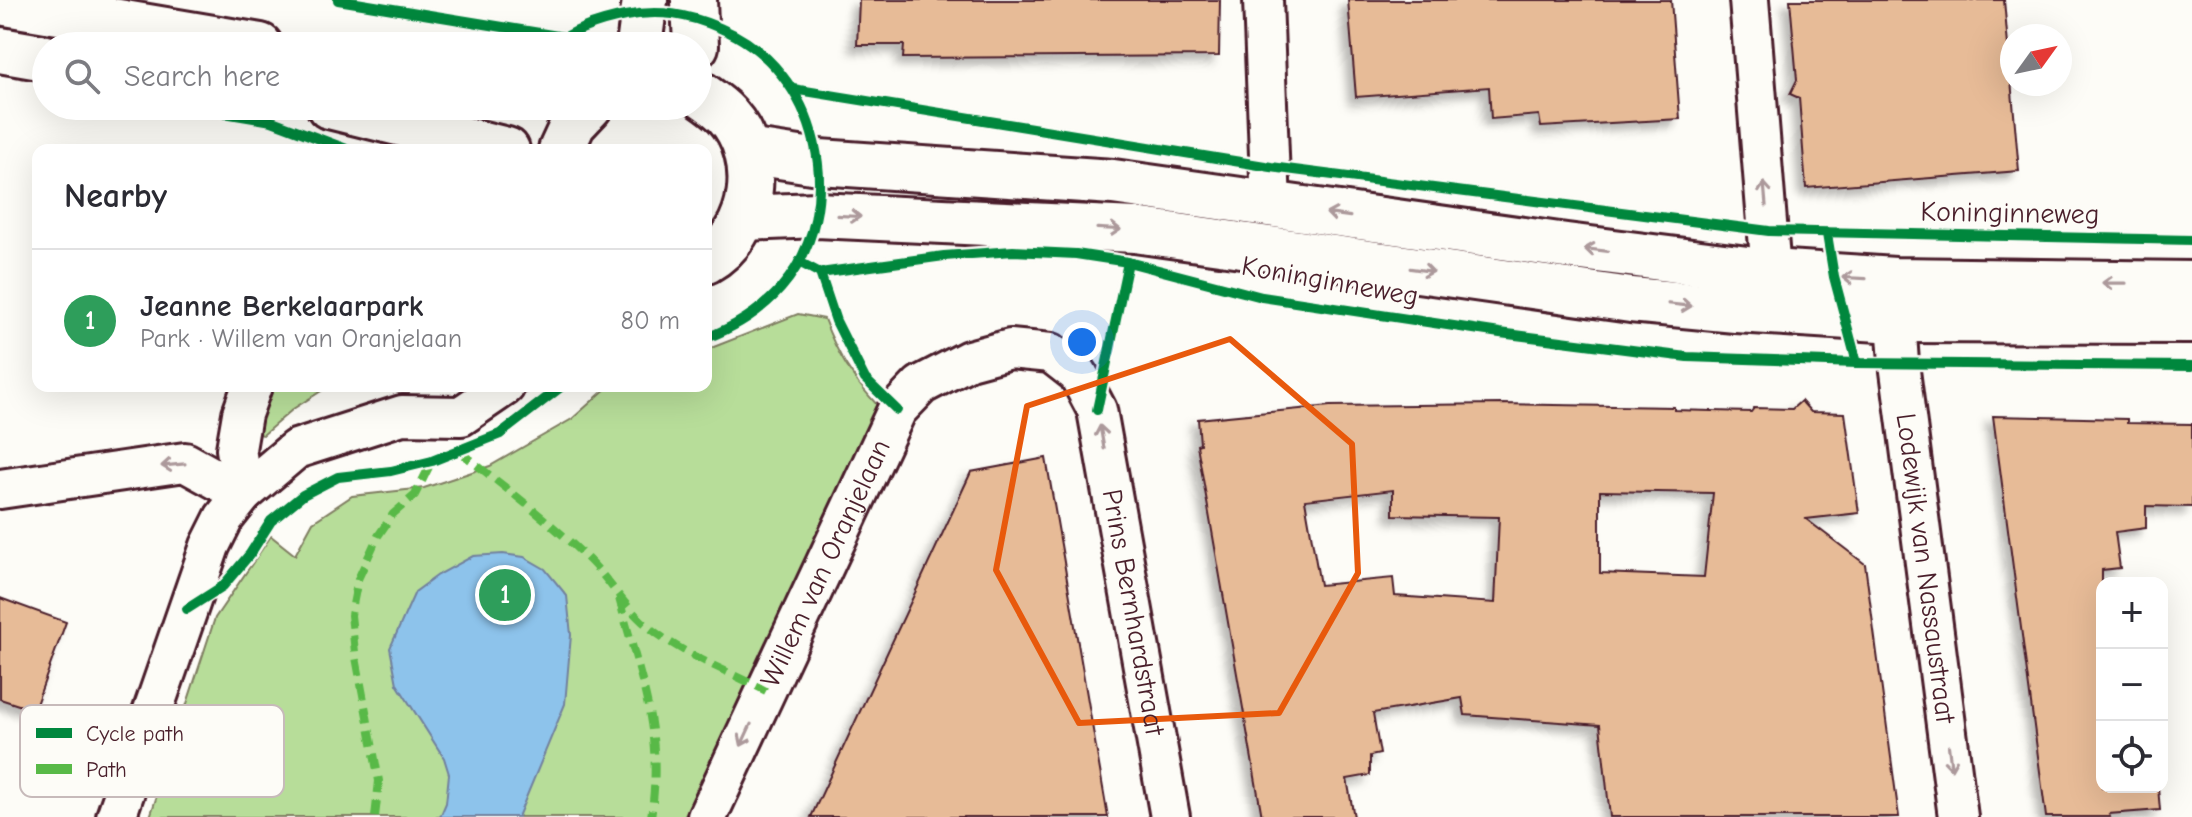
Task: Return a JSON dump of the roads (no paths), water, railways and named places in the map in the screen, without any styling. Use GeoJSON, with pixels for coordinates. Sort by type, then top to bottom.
{"type":"FeatureCollection","features":[{"type":"Feature","properties":{"kind":"main road"},"geometry":{"type":"LineString","coordinates":[[641,32],[645,0]]}},
{"type":"Feature","properties":{"kind":"main road"},"geometry":{"type":"LineString","coordinates":[[694,0],[695,32]]}},
{"type":"Feature","properties":{"kind":"main road"},"geometry":{"type":"LineString","coordinates":[[0,2],[98,9],[199,32]]}},
{"type":"Feature","properties":{"kind":"main road"},"geometry":{"type":"LineString","coordinates":[[0,50],[32,56]]}},
{"type":"Feature","properties":{"kind":"main road"},"geometry":{"type":"LineString","coordinates":[[712,103],[728,116],[747,151],[751,184],[744,218],[725,246],[712,256]]}},
{"type":"Feature","properties":{"kind":"main road"},"geometry":{"type":"LineString","coordinates":[[386,120],[483,144]]}},
{"type":"Feature","properties":{"kind":"main road"},"geometry":{"type":"LineString","coordinates":[[563,144],[570,120]]}},
{"type":"Feature","properties":{"kind":"main road"},"geometry":{"type":"LineString","coordinates":[[747,151],[819,162],[1113,182],[1771,272],[1895,280],[2192,284]]}},
{"type":"Feature","properties":{"kind":"main road","name":"Koninginneweg"},"geometry":{"type":"LineString","coordinates":[[744,218],[817,215],[1135,230],[1631,300],[1736,310],[1896,320],[2192,321]]}},
{"type":"Feature","properties":{"kind":"street"},"geometry":{"type":"LineString","coordinates":[[1263,0],[1271,206]]}},
{"type":"Feature","properties":{"kind":"street"},"geometry":{"type":"LineString","coordinates":[[1749,0],[1771,272]]}},
{"type":"Feature","properties":{"kind":"street","name":"Lodewijk van Nassaustraat"},"geometry":{"type":"LineString","coordinates":[[1896,320],[1958,817]]}},
{"type":"Feature","properties":{"kind":"street","name":"Prins Bernhardstraat"},"geometry":{"type":"LineString","coordinates":[[897,410],[921,385],[969,360],[1010,349],[1051,353],[1078,374],[1097,410],[1170,817]]}},
{"type":"Feature","properties":{"kind":"street"},"geometry":{"type":"LineString","coordinates":[[243,494],[236,449],[242,414],[250,392]]}},
{"type":"Feature","properties":{"kind":"street"},"geometry":{"type":"LineString","coordinates":[[402,415],[428,392]]}},
{"type":"Feature","properties":{"kind":"street"},"geometry":{"type":"LineString","coordinates":[[155,705],[210,546],[224,518],[243,494],[296,449],[402,415],[461,416],[496,392]]}},
{"type":"Feature","properties":{"kind":"street","name":"Willem van Oranjelaan"},"geometry":{"type":"LineString","coordinates":[[707,817],[897,410]]}},
{"type":"Feature","properties":{"kind":"street"},"geometry":{"type":"LineString","coordinates":[[0,489],[185,462],[243,494]]}},
{"type":"Feature","properties":{"kind":"street"},"geometry":{"type":"LineString","coordinates":[[116,817],[123,797]]}},
{"type":"Feature","properties":{"kind":"water"},"geometry":{"type":"Polygon","coordinates":[[[503,554],[524,557],[545,569],[567,596],[571,635],[565,704],[518,817],[440,817],[446,803],[449,774],[444,758],[397,684],[390,648],[415,592],[473,556],[503,554]]]}},
{"type":"Feature","properties":{"kind":"place","name":"Jeanne Berkelaarpark"},"geometry":{"type":"Point","coordinates":[505,595]}}]}
